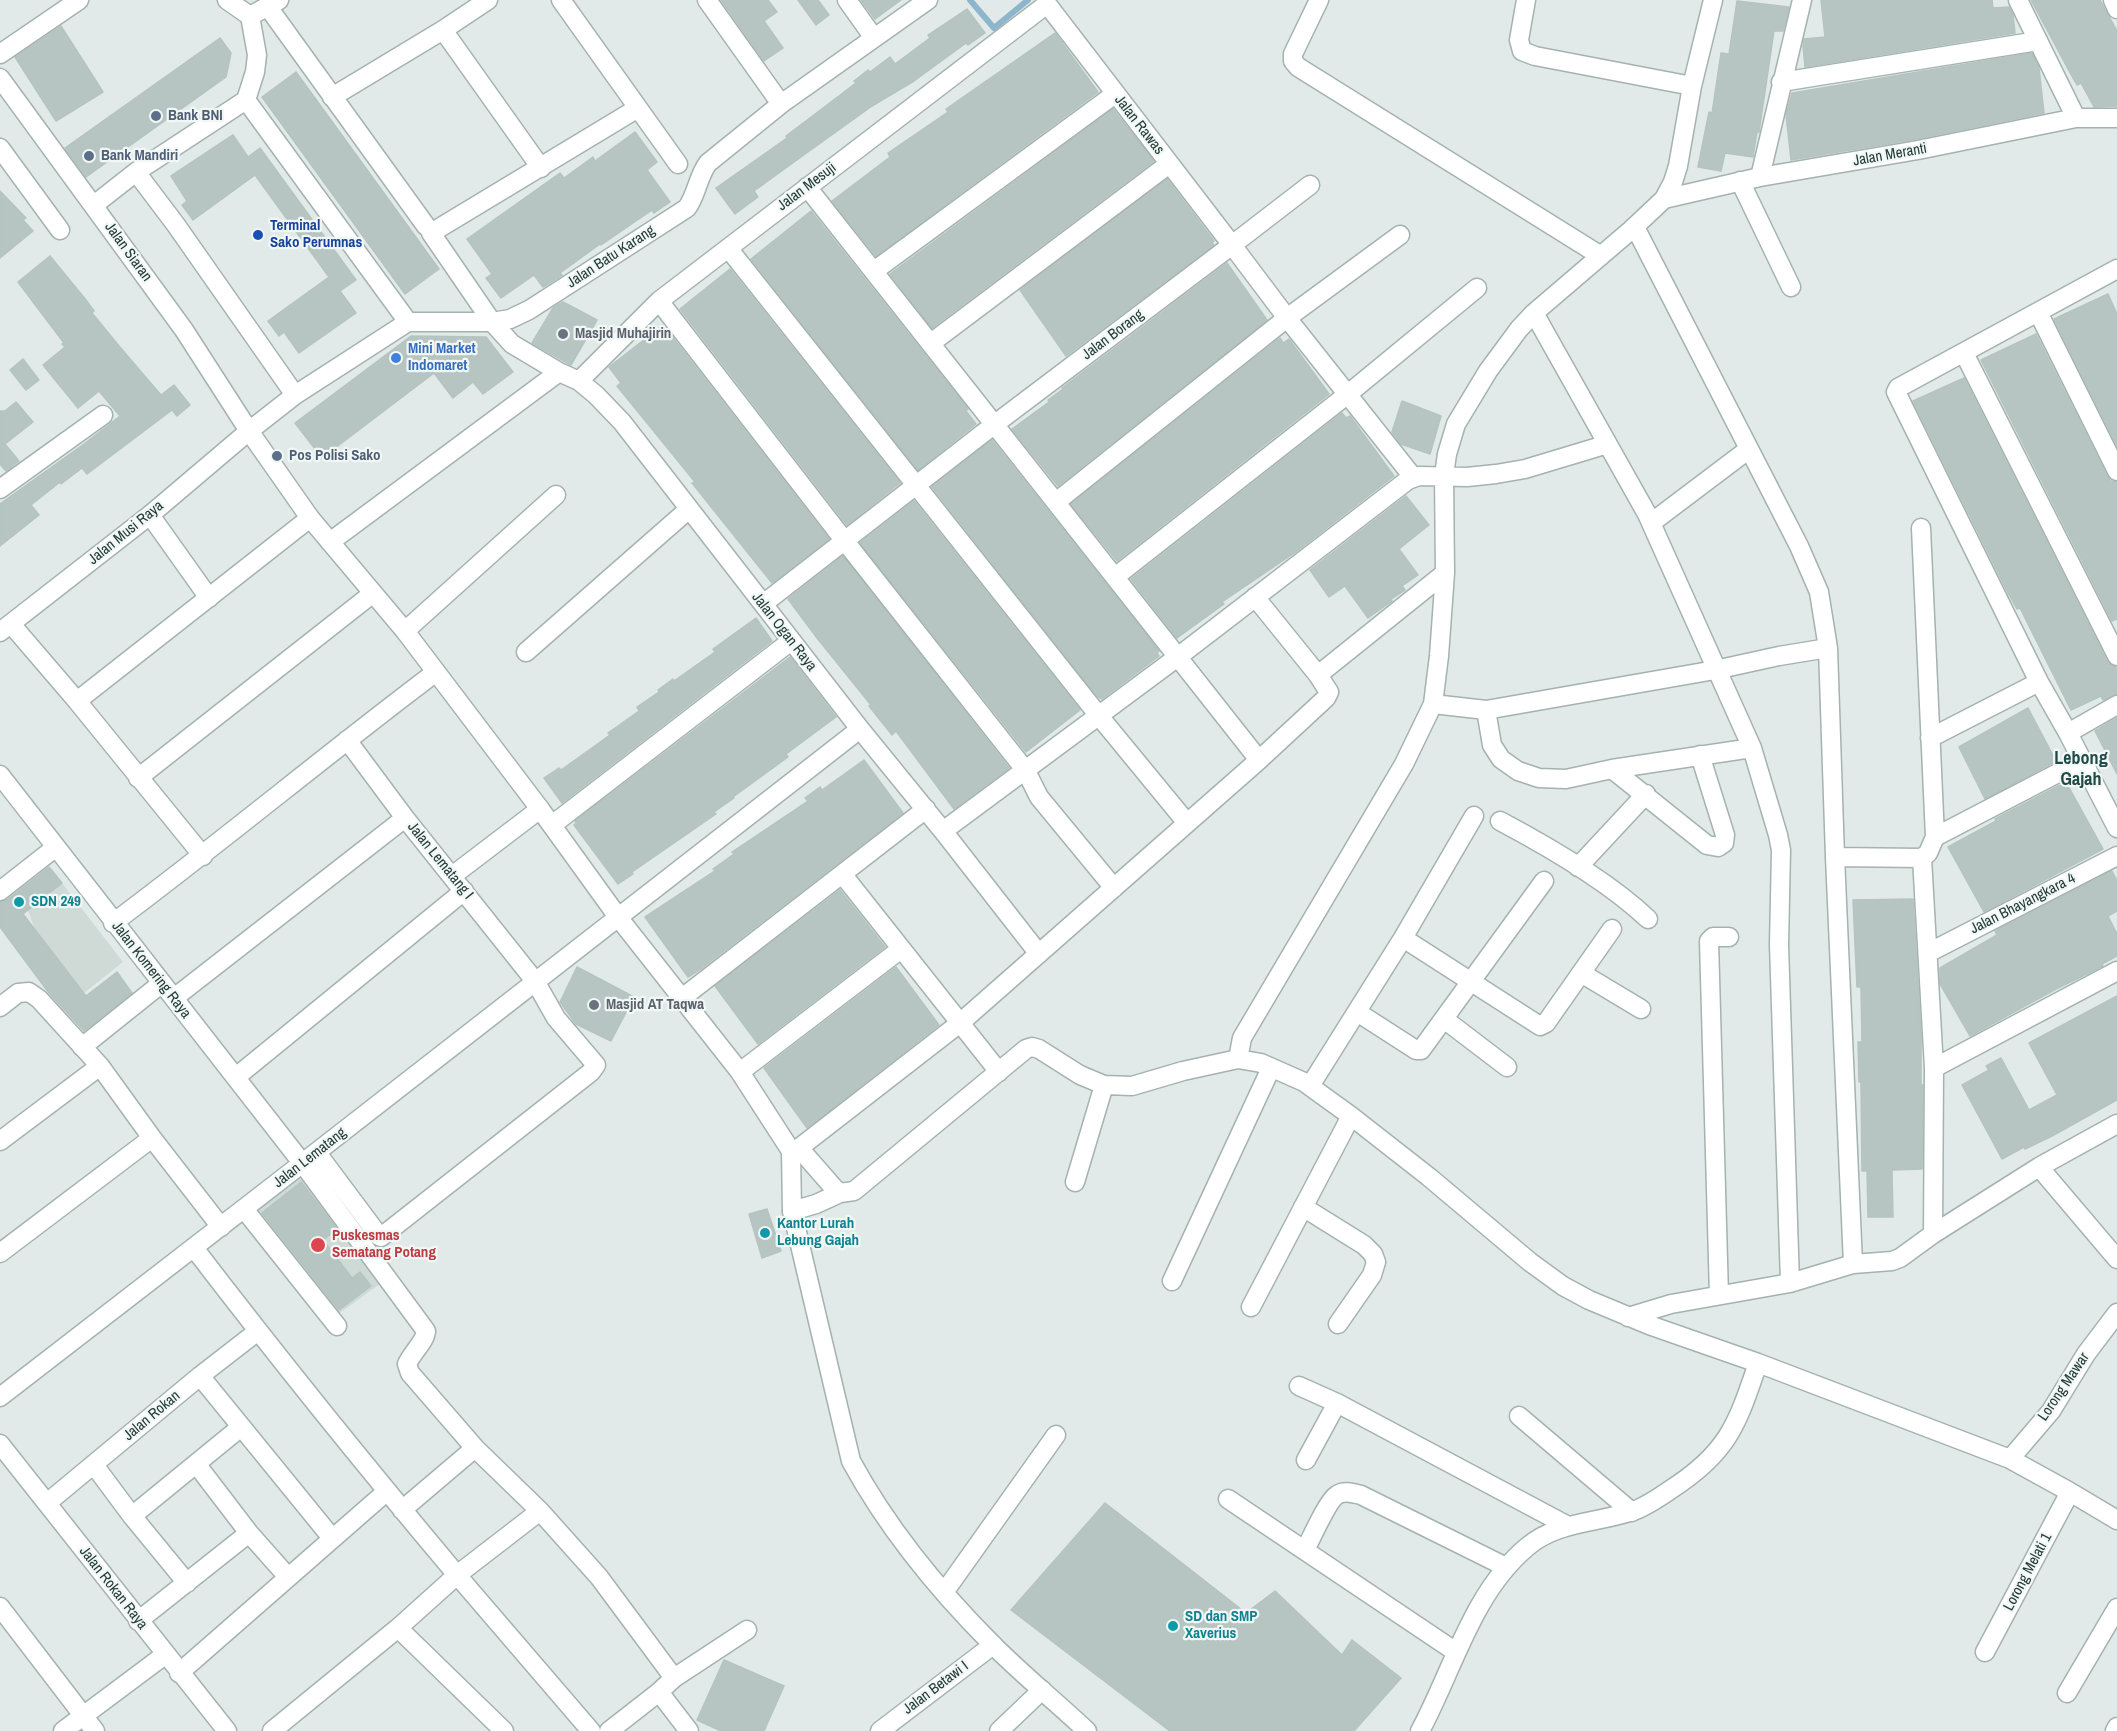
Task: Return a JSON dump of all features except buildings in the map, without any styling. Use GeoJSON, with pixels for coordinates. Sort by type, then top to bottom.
{"type":"FeatureCollection","features":[{"type":"Feature","properties":{"kind":"street"},"geometry":{"type":"LineString","coordinates":[[0,54],[79,0]]}},
{"type":"Feature","properties":{"kind":"street"},"geometry":{"type":"LineString","coordinates":[[94,205],[136,172],[246,100],[255,72],[256,55],[250,16],[227,0]]}},
{"type":"Feature","properties":{"kind":"street"},"geometry":{"type":"LineString","coordinates":[[332,97],[489,0]]}},
{"type":"Feature","properties":{"kind":"street"},"geometry":{"type":"LineString","coordinates":[[561,0],[678,164]]}},
{"type":"Feature","properties":{"kind":"street"},"geometry":{"type":"LineString","coordinates":[[707,0],[781,104]]}},
{"type":"Feature","properties":{"kind":"street"},"geometry":{"type":"LineString","coordinates":[[847,0],[874,38]]}},
{"type":"Feature","properties":{"kind":"street","name":"Jalan Batu Karang"},"geometry":{"type":"LineString","coordinates":[[408,322],[492,322],[510,319],[529,310],[687,208],[693,200],[702,171],[708,163],[781,104],[928,0]]}},
{"type":"Feature","properties":{"kind":"street"},"geometry":{"type":"LineString","coordinates":[[1319,0],[1293,54],[1293,61],[1298,67],[1601,256]]}},
{"type":"Feature","properties":{"kind":"street"},"geometry":{"type":"LineString","coordinates":[[1526,0],[1519,40],[1522,51],[1535,56],[1692,86]]}},
{"type":"Feature","properties":{"kind":"street"},"geometry":{"type":"LineString","coordinates":[[1238,1059],[1242,1038],[1404,764],[1433,704],[1440,656],[1445,573],[1444,475],[1451,438],[1463,409],[1508,342],[1534,313],[1635,227],[1664,199],[1678,166],[1692,86],[1713,0]]}},
{"type":"Feature","properties":{"kind":"street"},"geometry":{"type":"LineString","coordinates":[[1760,177],[1802,0]]}},
{"type":"Feature","properties":{"kind":"street"},"geometry":{"type":"LineString","coordinates":[[2018,0],[2076,118]]}},
{"type":"Feature","properties":{"kind":"street"},"geometry":{"type":"LineString","coordinates":[[2113,0],[2117,9]]}},
{"type":"Feature","properties":{"kind":"street"},"geometry":{"type":"LineString","coordinates":[[250,16],[274,3],[332,97],[426,226]]}},
{"type":"Feature","properties":{"kind":"street","name":"Jalan Rawas"},"geometry":{"type":"LineString","coordinates":[[1047,4],[1232,245]]}},
{"type":"Feature","properties":{"kind":"street","name":"Jalan Mesuji"},"geometry":{"type":"LineString","coordinates":[[579,381],[659,301],[1047,4]]}},
{"type":"Feature","properties":{"kind":"street"},"geometry":{"type":"LineString","coordinates":[[443,30],[541,168],[638,108]]}},
{"type":"Feature","properties":{"kind":"street"},"geometry":{"type":"LineString","coordinates":[[1781,82],[2038,40]]}},
{"type":"Feature","properties":{"kind":"street","name":"Jalan Siaran"},"geometry":{"type":"LineString","coordinates":[[2,85],[94,205],[184,330],[249,431],[310,518],[405,631],[552,825],[618,917],[740,1072],[795,1150],[840,1193]]}},
{"type":"Feature","properties":{"kind":"street"},"geometry":{"type":"LineString","coordinates":[[874,271],[1115,94]]}},
{"type":"Feature","properties":{"kind":"street"},"geometry":{"type":"LineString","coordinates":[[246,100],[408,322],[296,395],[249,431]]}},
{"type":"Feature","properties":{"kind":"street","name":"Jalan Meranti"},"geometry":{"type":"LineString","coordinates":[[1664,199],[1760,177],[1918,150],[2076,118],[2117,118]]}},
{"type":"Feature","properties":{"kind":"street"},"geometry":{"type":"LineString","coordinates":[[0,148],[60,230]]}},
{"type":"Feature","properties":{"kind":"street"},"geometry":{"type":"LineString","coordinates":[[930,343],[1170,164]]}},
{"type":"Feature","properties":{"kind":"street","name":"Jalan Ogan Raya"},"geometry":{"type":"LineString","coordinates":[[541,168],[431,233],[492,322],[512,344],[579,381],[596,394],[622,422],[791,641],[1039,954]]}},
{"type":"Feature","properties":{"kind":"street"},"geometry":{"type":"LineString","coordinates":[[136,172],[296,395]]}},
{"type":"Feature","properties":{"kind":"street"},"geometry":{"type":"LineString","coordinates":[[1740,181],[1791,287]]}},
{"type":"Feature","properties":{"kind":"street","name":"Jalan Borang"},"geometry":{"type":"LineString","coordinates":[[763,604],[995,424],[1310,185]]}},
{"type":"Feature","properties":{"kind":"street"},"geometry":{"type":"LineString","coordinates":[[807,187],[1260,760]]}},
{"type":"Feature","properties":{"kind":"street"},"geometry":{"type":"LineString","coordinates":[[1635,227],[1749,448],[1819,592],[1828,648],[1852,1264]]}},
{"type":"Feature","properties":{"kind":"street"},"geometry":{"type":"LineString","coordinates":[[1056,502],[1287,318],[1400,235]]}},
{"type":"Feature","properties":{"kind":"street"},"geometry":{"type":"LineString","coordinates":[[1232,245],[1413,477]]}},
{"type":"Feature","properties":{"kind":"street"},"geometry":{"type":"LineString","coordinates":[[728,248],[1187,824]]}},
{"type":"Feature","properties":{"kind":"street"},"geometry":{"type":"LineString","coordinates":[[2116,273],[2038,312],[1898,388],[1896,394],[2039,682],[2081,761],[2110,800],[2117,828]]}},
{"type":"Feature","properties":{"kind":"street"},"geometry":{"type":"LineString","coordinates":[[1115,577],[1348,394],[1477,288]]}},
{"type":"Feature","properties":{"kind":"street"},"geometry":{"type":"LineString","coordinates":[[659,301],[1026,771],[1039,797],[1114,888]]}},
{"type":"Feature","properties":{"kind":"street"},"geometry":{"type":"LineString","coordinates":[[2038,312],[2117,471]]}},
{"type":"Feature","properties":{"kind":"street"},"geometry":{"type":"LineString","coordinates":[[1534,313],[1651,523],[1715,670],[1752,748],[1778,835],[1781,850],[1779,945],[1790,1283]]}},
{"type":"Feature","properties":{"kind":"street"},"geometry":{"type":"LineString","coordinates":[[1964,353],[2117,656]]}},
{"type":"Feature","properties":{"kind":"street"},"geometry":{"type":"LineString","coordinates":[[330,542],[559,372]]}},
{"type":"Feature","properties":{"kind":"street"},"geometry":{"type":"LineString","coordinates":[[0,489],[103,415]]}},
{"type":"Feature","properties":{"kind":"street","name":"Jalan Musi Raya"},"geometry":{"type":"LineString","coordinates":[[6,628],[150,515],[249,431]]}},
{"type":"Feature","properties":{"kind":"street"},"geometry":{"type":"LineString","coordinates":[[943,831],[1179,656],[1413,477],[1444,475],[1467,477],[1496,474],[1535,466],[1608,444]]}},
{"type":"Feature","properties":{"kind":"street"},"geometry":{"type":"LineString","coordinates":[[1651,523],[1749,448]]}},
{"type":"Feature","properties":{"kind":"street"},"geometry":{"type":"LineString","coordinates":[[405,631],[556,495]]}},
{"type":"Feature","properties":{"kind":"street"},"geometry":{"type":"LineString","coordinates":[[526,652],[689,509]]}},
{"type":"Feature","properties":{"kind":"street"},"geometry":{"type":"LineString","coordinates":[[150,515],[208,598]]}},
{"type":"Feature","properties":{"kind":"street"},"geometry":{"type":"LineString","coordinates":[[77,701],[310,518]]}},
{"type":"Feature","properties":{"kind":"street"},"geometry":{"type":"LineString","coordinates":[[1835,857],[1922,858],[1928,853],[1935,837],[1921,528]]}},
{"type":"Feature","properties":{"kind":"street"},"geometry":{"type":"LineString","coordinates":[[1317,675],[1445,573]]}},
{"type":"Feature","properties":{"kind":"street"},"geometry":{"type":"LineString","coordinates":[[138,778],[372,594]]}},
{"type":"Feature","properties":{"kind":"street"},"geometry":{"type":"LineString","coordinates":[[1087,1731],[993,1645],[911,1554],[869,1494],[851,1461],[792,1210],[795,1150],[960,1023],[1260,760],[1326,698],[1329,692],[1255,597]]}},
{"type":"Feature","properties":{"kind":"street"},"geometry":{"type":"LineString","coordinates":[[6,628],[77,701],[203,856]]}},
{"type":"Feature","properties":{"kind":"street"},"geometry":{"type":"LineString","coordinates":[[552,825],[791,641]]}},
{"type":"Feature","properties":{"kind":"street"},"geometry":{"type":"LineString","coordinates":[[1433,704],[1486,710],[1828,648]]}},
{"type":"Feature","properties":{"kind":"street"},"geometry":{"type":"LineString","coordinates":[[113,923],[203,856],[436,672]]}},
{"type":"Feature","properties":{"kind":"street"},"geometry":{"type":"LineString","coordinates":[[1930,738],[2039,682]]}},
{"type":"Feature","properties":{"kind":"street"},"geometry":{"type":"LineString","coordinates":[[2068,733],[2117,705]]}},
{"type":"Feature","properties":{"kind":"street"},"geometry":{"type":"LineString","coordinates":[[1486,710],[1492,746],[1501,759],[1518,771],[1539,778],[1566,778],[1752,748]]}},
{"type":"Feature","properties":{"kind":"street"},"geometry":{"type":"LineString","coordinates":[[618,917],[860,729]]}},
{"type":"Feature","properties":{"kind":"street","name":"Jalan Lematang I"},"geometry":{"type":"LineString","coordinates":[[347,740],[405,818],[535,981],[556,1018],[595,1061],[595,1067],[381,1237],[355,1219]]}},
{"type":"Feature","properties":{"kind":"street"},"geometry":{"type":"LineString","coordinates":[[1612,769],[1707,845],[1721,846],[1725,835],[1700,755]]}},
{"type":"Feature","properties":{"kind":"street"},"geometry":{"type":"LineString","coordinates":[[1935,837],[2081,761]]}},
{"type":"Feature","properties":{"kind":"street","name":"Jalan Komering Raya"},"geometry":{"type":"LineString","coordinates":[[0,775],[113,923],[236,1077],[310,1159],[355,1219]]}},
{"type":"Feature","properties":{"kind":"street"},"geometry":{"type":"LineString","coordinates":[[1578,867],[1646,794]]}},
{"type":"Feature","properties":{"kind":"street"},"geometry":{"type":"LineString","coordinates":[[452,876],[540,809]]}},
{"type":"Feature","properties":{"kind":"street"},"geometry":{"type":"LineString","coordinates":[[682,998],[926,809]]}},
{"type":"Feature","properties":{"kind":"street"},"geometry":{"type":"LineString","coordinates":[[1310,1086],[1403,938],[1474,816]]}},
{"type":"Feature","properties":{"kind":"street"},"geometry":{"type":"LineString","coordinates":[[174,998],[405,818]]}},
{"type":"Feature","properties":{"kind":"street"},"geometry":{"type":"LineString","coordinates":[[1500,821],[1578,867],[1627,901],[1648,919]]}},
{"type":"Feature","properties":{"kind":"street"},"geometry":{"type":"LineString","coordinates":[[0,891],[56,847]]}},
{"type":"Feature","properties":{"kind":"street","name":"Jalan Bhayangkara 4"},"geometry":{"type":"LineString","coordinates":[[1928,953],[2117,856]]}},
{"type":"Feature","properties":{"kind":"street"},"geometry":{"type":"LineString","coordinates":[[1922,858],[1934,1068],[1933,1234]]}},
{"type":"Feature","properties":{"kind":"street"},"geometry":{"type":"LineString","coordinates":[[843,875],[999,1072]]}},
{"type":"Feature","properties":{"kind":"street"},"geometry":{"type":"LineString","coordinates":[[1357,1012],[1416,1050],[1421,1050],[1544,881]]}},
{"type":"Feature","properties":{"kind":"street"},"geometry":{"type":"LineString","coordinates":[[236,1077],[464,891]]}},
{"type":"Feature","properties":{"kind":"street","name":"Jalan Lematang"},"geometry":{"type":"LineString","coordinates":[[0,1396],[310,1159],[618,917]]}},
{"type":"Feature","properties":{"kind":"street"},"geometry":{"type":"LineString","coordinates":[[1403,938],[1540,1026],[1546,1023],[1612,929]]}},
{"type":"Feature","properties":{"kind":"street"},"geometry":{"type":"LineString","coordinates":[[1719,1295],[1709,941],[1713,937],[1729,937]]}},
{"type":"Feature","properties":{"kind":"street"},"geometry":{"type":"LineString","coordinates":[[740,1072],[901,949]]}},
{"type":"Feature","properties":{"kind":"street"},"geometry":{"type":"LineString","coordinates":[[1934,1068],[2117,971]]}},
{"type":"Feature","properties":{"kind":"street"},"geometry":{"type":"LineString","coordinates":[[1581,973],[1641,1009]]}},
{"type":"Feature","properties":{"kind":"street"},"geometry":{"type":"LineString","coordinates":[[82,1047],[162,983]]}},
{"type":"Feature","properties":{"kind":"street"},"geometry":{"type":"LineString","coordinates":[[0,1007],[18,993],[30,992],[39,999],[100,1066],[221,1227]]}},
{"type":"Feature","properties":{"kind":"street"},"geometry":{"type":"LineString","coordinates":[[1444,1019],[1507,1067]]}},
{"type":"Feature","properties":{"kind":"street"},"geometry":{"type":"LineString","coordinates":[[792,1210],[816,1204],[840,1193],[854,1191],[1026,1049],[1032,1047],[1080,1075],[1104,1085],[1132,1086],[1183,1071],[1238,1059],[1261,1063],[1310,1086],[1351,1116],[1544,1273],[1589,1300],[1628,1317],[1758,1363],[2010,1460],[2070,1492],[2113,1511]]}},
{"type":"Feature","properties":{"kind":"street"},"geometry":{"type":"LineString","coordinates":[[0,1141],[100,1066]]}},
{"type":"Feature","properties":{"kind":"street"},"geometry":{"type":"LineString","coordinates":[[1172,1281],[1271,1068]]}},
{"type":"Feature","properties":{"kind":"street"},"geometry":{"type":"LineString","coordinates":[[1075,1182],[1104,1085]]}},
{"type":"Feature","properties":{"kind":"street"},"geometry":{"type":"LineString","coordinates":[[1251,1307],[1351,1116]]}},
{"type":"Feature","properties":{"kind":"street"},"geometry":{"type":"LineString","coordinates":[[1628,1317],[1661,1307],[1790,1283],[1852,1264],[1896,1260],[2038,1167],[2117,1124]]}},
{"type":"Feature","properties":{"kind":"street"},"geometry":{"type":"LineString","coordinates":[[0,1253],[152,1138]]}},
{"type":"Feature","properties":{"kind":"street"},"geometry":{"type":"LineString","coordinates":[[2038,1167],[2117,1259]]}},
{"type":"Feature","properties":{"kind":"street"},"geometry":{"type":"LineString","coordinates":[[1303,1208],[1364,1245],[1373,1254],[1376,1262],[1372,1275],[1338,1324]]}},
{"type":"Feature","properties":{"kind":"street"},"geometry":{"type":"LineString","coordinates":[[244,1209],[337,1326]]}},
{"type":"Feature","properties":{"kind":"street"},"geometry":{"type":"LineString","coordinates":[[355,1219],[426,1331],[425,1338],[412,1353],[407,1364],[410,1373],[474,1448],[540,1511],[599,1577],[674,1677]]}},
{"type":"Feature","properties":{"kind":"street"},"geometry":{"type":"LineString","coordinates":[[194,1248],[386,1492],[591,1731]]}},
{"type":"Feature","properties":{"kind":"street","name":"Lorong Mawar"},"geometry":{"type":"LineString","coordinates":[[2010,1460],[2051,1411],[2086,1354],[2117,1313]]}},
{"type":"Feature","properties":{"kind":"street","name":"Jalan Rokan"},"geometry":{"type":"LineString","coordinates":[[47,1503],[258,1331]]}},
{"type":"Feature","properties":{"kind":"street"},"geometry":{"type":"LineString","coordinates":[[1420,1731],[1473,1618],[1506,1567],[1534,1541],[1544,1535],[1568,1526],[1632,1512],[1685,1479],[1710,1460],[1724,1444],[1739,1418],[1758,1363]]}},
{"type":"Feature","properties":{"kind":"street"},"geometry":{"type":"LineString","coordinates":[[200,1376],[332,1538]]}},
{"type":"Feature","properties":{"kind":"street"},"geometry":{"type":"LineString","coordinates":[[1299,1386],[1337,1403],[1568,1526]]}},
{"type":"Feature","properties":{"kind":"street"},"geometry":{"type":"LineString","coordinates":[[1306,1460],[1337,1403]]}},
{"type":"Feature","properties":{"kind":"street"},"geometry":{"type":"LineString","coordinates":[[1519,1416],[1632,1512]]}},
{"type":"Feature","properties":{"kind":"street"},"geometry":{"type":"LineString","coordinates":[[132,1516],[242,1427]]}},
{"type":"Feature","properties":{"kind":"street"},"geometry":{"type":"LineString","coordinates":[[945,1591],[1056,1436]]}},
{"type":"Feature","properties":{"kind":"street","name":"Jalan Rokan Raya"},"geometry":{"type":"LineString","coordinates":[[0,1444],[166,1654],[216,1727]]}},
{"type":"Feature","properties":{"kind":"street"},"geometry":{"type":"LineString","coordinates":[[402,1510],[474,1448]]}},
{"type":"Feature","properties":{"kind":"street"},"geometry":{"type":"LineString","coordinates":[[94,1465],[187,1583]]}},
{"type":"Feature","properties":{"kind":"street"},"geometry":{"type":"LineString","coordinates":[[197,1465],[249,1533],[288,1577]]}},
{"type":"Feature","properties":{"kind":"street"},"geometry":{"type":"LineString","coordinates":[[179,1673],[386,1492]]}},
{"type":"Feature","properties":{"kind":"street"},"geometry":{"type":"LineString","coordinates":[[1305,1550],[1330,1502],[1337,1494],[1349,1492],[1361,1495],[1506,1567]]}},
{"type":"Feature","properties":{"kind":"street","name":"Lorong Melati 1"},"geometry":{"type":"LineString","coordinates":[[1985,1652],[2070,1492]]}},
{"type":"Feature","properties":{"kind":"street"},"geometry":{"type":"LineString","coordinates":[[1228,1499],[1456,1652]]}},
{"type":"Feature","properties":{"kind":"street"},"geometry":{"type":"LineString","coordinates":[[272,1731],[398,1628],[457,1575],[540,1511]]}},
{"type":"Feature","properties":{"kind":"street"},"geometry":{"type":"LineString","coordinates":[[138,1621],[249,1533]]}},
{"type":"Feature","properties":{"kind":"street"},"geometry":{"type":"LineString","coordinates":[[0,1607],[95,1731]]}},
{"type":"Feature","properties":{"kind":"street"},"geometry":{"type":"LineString","coordinates":[[2067,1693],[2117,1608]]}},
{"type":"Feature","properties":{"kind":"street"},"geometry":{"type":"LineString","coordinates":[[398,1628],[504,1731]]}},
{"type":"Feature","properties":{"kind":"street"},"geometry":{"type":"LineString","coordinates":[[609,1731],[659,1692],[674,1677],[747,1630]]}},
{"type":"Feature","properties":{"kind":"street","name":"Jalan Betawi I"},"geometry":{"type":"LineString","coordinates":[[880,1731],[993,1645]]}},
{"type":"Feature","properties":{"kind":"street"},"geometry":{"type":"LineString","coordinates":[[63,1731],[166,1654]]}},
{"type":"Feature","properties":{"kind":"street"},"geometry":{"type":"LineString","coordinates":[[999,1731],[1042,1690]]}},
{"type":"Feature","properties":{"kind":"street"},"geometry":{"type":"LineString","coordinates":[[659,1692],[689,1731]]}},
{"type":"Feature","properties":{"kind":"shaded area"},"geometry":{"type":"Polygon","coordinates":[[[62,883],[123,962],[84,993],[35,930],[28,910],[62,883]]]}},
{"type":"Feature","properties":{"kind":"shaded area","name":"Puskesmas Sematang Potang"},"geometry":{"type":"Polygon","coordinates":[[[302,1169],[384,1281],[334,1317],[249,1210],[302,1169]]]}},
{"type":"Feature","properties":{"kind":"waterway"},"geometry":{"type":"LineString","coordinates":[[970,0],[994,28],[1028,0]]}},
{"type":"Feature","properties":{"kind":"place","name":"Bank BNI"},"geometry":{"type":"Point","coordinates":[156,116]}},
{"type":"Feature","properties":{"kind":"place","name":"Bank Mandiri"},"geometry":{"type":"Point","coordinates":[89,156]}},
{"type":"Feature","properties":{"kind":"place","name":"Terminal Sako Perumnas"},"geometry":{"type":"Point","coordinates":[258,235]}},
{"type":"Feature","properties":{"kind":"place","name":"Masjid Muhajirin"},"geometry":{"type":"Point","coordinates":[563,334]}},
{"type":"Feature","properties":{"kind":"place","name":"Mini Market Indomaret"},"geometry":{"type":"Point","coordinates":[396,358]}},
{"type":"Feature","properties":{"kind":"place","name":"Pos Polisi Sako"},"geometry":{"type":"Point","coordinates":[277,456]}},
{"type":"Feature","properties":{"kind":"place","name":"SDN 249"},"geometry":{"type":"Point","coordinates":[19,902]}},
{"type":"Feature","properties":{"kind":"place","name":"Masjid AT Taqwa"},"geometry":{"type":"Point","coordinates":[594,1005]}},
{"type":"Feature","properties":{"kind":"place","name":"Kantor Lurah Lebung Gajah"},"geometry":{"type":"Point","coordinates":[765,1233]}},
{"type":"Feature","properties":{"kind":"place","name":"Puskesmas Sematang Potang"},"geometry":{"type":"Point","coordinates":[318,1245]}},
{"type":"Feature","properties":{"kind":"place","name":"SD dan SMP Xaverius"},"geometry":{"type":"Point","coordinates":[1173,1626]}},
{"type":"Feature","properties":{"kind":"district","name":"Lebong Gajah"},"geometry":{"type":"Point","coordinates":[2081,769]}}]}
